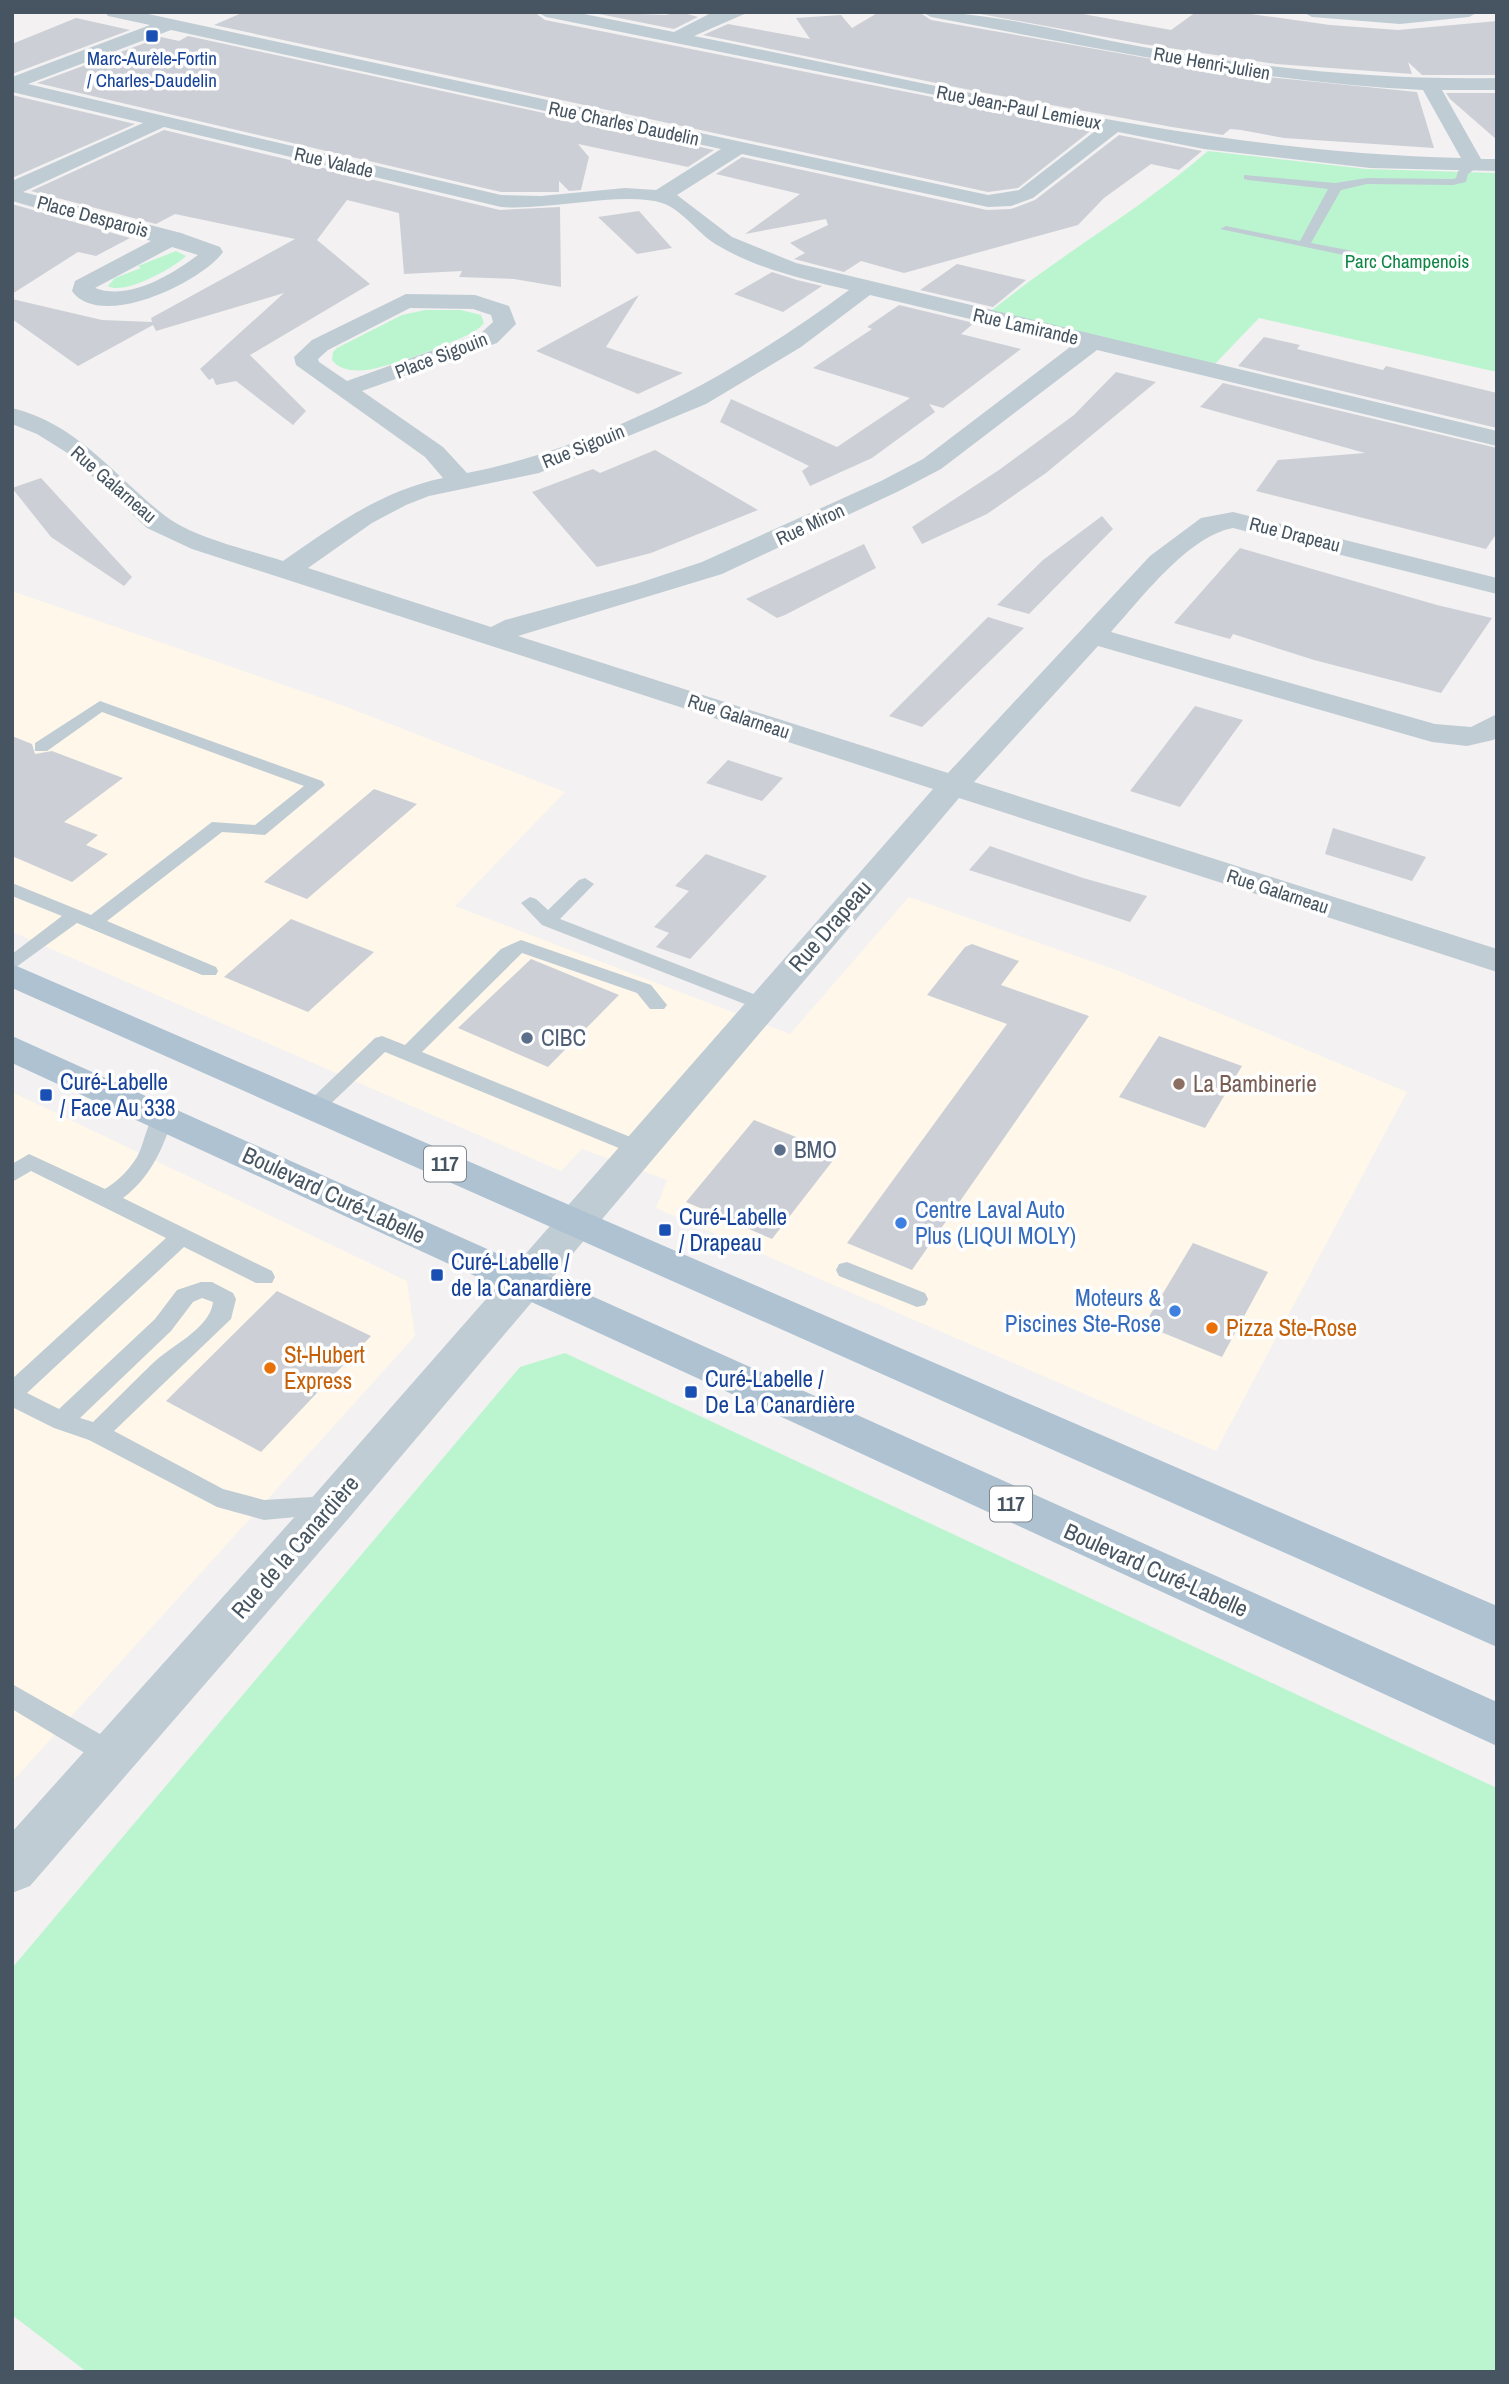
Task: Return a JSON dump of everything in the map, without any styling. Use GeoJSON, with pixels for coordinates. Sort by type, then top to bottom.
{"type":"FeatureCollection","features":[{"type":"Feature","properties":{"kind":"main road","name":"117"},"geometry":{"type":"LineString","coordinates":[[12,975],[1497,1627]]}},
{"type":"Feature","properties":{"kind":"main road","name":"Boulevard Curé-Labelle"},"geometry":{"type":"LineString","coordinates":[[12,1048],[1497,1725]]}},
{"type":"Feature","properties":{"kind":"street","name":"Rue Charles Daudelin"},"geometry":{"type":"LineString","coordinates":[[114,12],[975,199],[1001,201],[1030,192],[1113,126]]}},
{"type":"Feature","properties":{"kind":"street"},"geometry":{"type":"LineString","coordinates":[[12,85],[87,53],[202,12]]}},
{"type":"Feature","properties":{"kind":"street","name":"Rue Jean-Paul Lemieux"},"geometry":{"type":"LineString","coordinates":[[546,12],[1113,126],[1296,155],[1394,163],[1497,165]]}},
{"type":"Feature","properties":{"kind":"street"},"geometry":{"type":"LineString","coordinates":[[675,39],[717,17],[740,12]]}},
{"type":"Feature","properties":{"kind":"street","name":"Rue Henri-Julien"},"geometry":{"type":"LineString","coordinates":[[931,12],[1276,74],[1430,86],[1497,84]]}},
{"type":"Feature","properties":{"kind":"street"},"geometry":{"type":"LineString","coordinates":[[1312,12],[1392,19],[1469,12]]}},
{"type":"Feature","properties":{"kind":"street","name":"Rue Valade"},"geometry":{"type":"LineString","coordinates":[[12,85],[508,202],[661,196]]}},
{"type":"Feature","properties":{"kind":"street"},"geometry":{"type":"LineString","coordinates":[[1430,86],[1475,165]]}},
{"type":"Feature","properties":{"kind":"street"},"geometry":{"type":"LineString","coordinates":[[12,189],[160,121]]}},
{"type":"Feature","properties":{"kind":"street"},"geometry":{"type":"LineString","coordinates":[[661,196],[737,148]]}},
{"type":"Feature","properties":{"kind":"street","name":"Place Desparois"},"geometry":{"type":"LineString","coordinates":[[12,195],[173,238],[203,247],[213,254],[133,297],[108,299],[91,295],[82,288],[90,280],[173,238]]}},
{"type":"Feature","properties":{"kind":"street","name":"Rue Lamirande"},"geometry":{"type":"LineString","coordinates":[[661,196],[676,201],[703,227],[748,253],[785,267],[1497,439]]}},
{"type":"Feature","properties":{"kind":"street","name":"Rue Sigouin"},"geometry":{"type":"LineString","coordinates":[[288,570],[386,504],[422,490],[530,468],[691,402],[786,346],[865,288]]}},
{"type":"Feature","properties":{"kind":"street","name":"Place Sigouin"},"geometry":{"type":"LineString","coordinates":[[346,389],[489,338],[503,329],[505,315],[490,305],[464,301],[412,300],[390,307],[320,345],[306,357],[308,365],[434,452],[462,482]]}},
{"type":"Feature","properties":{"kind":"street","name":"Rue Miron"},"geometry":{"type":"LineString","coordinates":[[494,637],[514,626],[646,590],[712,568],[890,486],[932,464],[1092,342]]}},
{"type":"Feature","properties":{"kind":"street","name":"Rue Galarneau"},"geometry":{"type":"LineString","coordinates":[[12,415],[54,434],[86,455],[156,522],[201,543],[1497,961]]}},
{"type":"Feature","properties":{"kind":"street","name":"Rue Drapeau"},"geometry":{"type":"LineString","coordinates":[[575,1222],[953,786],[1160,562],[1203,528],[1228,520],[1252,522],[1497,586]]}},
{"type":"Feature","properties":{"kind":"street"},"geometry":{"type":"LineString","coordinates":[[1091,635],[1432,733],[1473,737],[1488,732],[1497,723]]}},
{"type":"Feature","properties":{"kind":"street","name":"Rue de la Canardière"},"geometry":{"type":"LineString","coordinates":[[12,1869],[331,1506],[575,1222]]}},
{"type":"Feature","properties":{"kind":"lane"},"geometry":{"type":"LineString","coordinates":[[1248,177],[1338,187],[1367,181],[1453,182],[1462,180],[1462,173],[1475,165]]}},
{"type":"Feature","properties":{"kind":"lane"},"geometry":{"type":"LineString","coordinates":[[1303,245],[1316,231],[1323,209],[1338,187]]}},
{"type":"Feature","properties":{"kind":"lane"},"geometry":{"type":"LineString","coordinates":[[1226,229],[1349,254]]}},
{"type":"Feature","properties":{"kind":"lane"},"geometry":{"type":"LineString","coordinates":[[12,964],[84,919],[218,826],[259,831],[316,785],[100,706],[41,747]]}},
{"type":"Feature","properties":{"kind":"lane"},"geometry":{"type":"LineString","coordinates":[[548,921],[585,884]]}},
{"type":"Feature","properties":{"kind":"lane"},"geometry":{"type":"LineString","coordinates":[[12,889],[209,971]]}},
{"type":"Feature","properties":{"kind":"lane"},"geometry":{"type":"LineString","coordinates":[[530,903],[548,921],[762,1004]]}},
{"type":"Feature","properties":{"kind":"lane"},"geometry":{"type":"LineString","coordinates":[[408,1054],[508,953],[521,946],[644,989],[657,1004]]}},
{"type":"Feature","properties":{"kind":"lane"},"geometry":{"type":"LineString","coordinates":[[315,1107],[382,1043],[638,1148]]}},
{"type":"Feature","properties":{"kind":"lane"},"geometry":{"type":"LineString","coordinates":[[106,1199],[123,1189],[140,1171],[155,1144],[163,1116]]}},
{"type":"Feature","properties":{"kind":"lane"},"geometry":{"type":"LineString","coordinates":[[12,1175],[29,1161],[264,1277]]}},
{"type":"Feature","properties":{"kind":"lane"},"geometry":{"type":"LineString","coordinates":[[182,1236],[12,1394],[62,1421],[97,1433],[217,1497],[242,1505],[280,1511],[331,1506]]}},
{"type":"Feature","properties":{"kind":"lane"},"geometry":{"type":"LineString","coordinates":[[847,1270],[917,1299]]}},
{"type":"Feature","properties":{"kind":"lane"},"geometry":{"type":"LineString","coordinates":[[62,1421],[163,1325],[185,1296],[201,1290],[212,1290],[225,1299],[223,1313],[199,1339],[163,1367],[97,1433]]}},
{"type":"Feature","properties":{"kind":"lane"},"geometry":{"type":"LineString","coordinates":[[12,1695],[112,1755]]}},
{"type":"Feature","properties":{"kind":"shaded area"},"geometry":{"type":"Polygon","coordinates":[[[12,591],[339,704],[565,792],[455,906],[790,1034],[909,897],[1119,971],[1407,1092],[1216,1451],[656,1208],[667,1180],[582,1149],[561,1171],[12,932],[12,591]]]}},
{"type":"Feature","properties":{"kind":"shaded area"},"geometry":{"type":"Polygon","coordinates":[[[12,1092],[407,1281],[415,1336],[12,1782],[12,1092]]]}},
{"type":"Feature","properties":{"kind":"green space","name":"Parc Champenois"},"geometry":{"type":"Polygon","coordinates":[[[1208,151],[1366,169],[1497,173],[1497,372],[1259,318],[1214,365],[991,311],[1155,193],[1208,151]]]}},
{"type":"Feature","properties":{"kind":"green space"},"geometry":{"type":"Polygon","coordinates":[[[176,251],[186,256],[160,273],[125,287],[108,286],[115,278],[141,268],[138,266],[176,251]]]}},
{"type":"Feature","properties":{"kind":"green space"},"geometry":{"type":"Polygon","coordinates":[[[425,310],[461,310],[481,315],[484,323],[478,329],[449,343],[377,368],[348,370],[332,360],[333,352],[337,348],[402,315],[425,310]]]}},
{"type":"Feature","properties":{"kind":"green space"},"geometry":{"type":"Polygon","coordinates":[[[565,1353],[1497,1788],[1497,2372],[87,2372],[12,2315],[12,1968],[520,1367],[565,1353]]]}},
{"type":"Feature","properties":{"kind":"building"},"geometry":{"type":"Polygon","coordinates":[[[244,12],[534,12],[545,20],[1093,129],[1018,188],[988,192],[214,25],[244,12]]]}},
{"type":"Feature","properties":{"kind":"building"},"geometry":{"type":"Polygon","coordinates":[[[589,12],[665,15],[680,12],[698,17],[674,29],[589,12]]]}},
{"type":"Feature","properties":{"kind":"building"},"geometry":{"type":"Polygon","coordinates":[[[879,12],[919,12],[931,20],[1237,74],[1417,92],[1434,148],[1284,138],[1230,129],[1223,135],[980,92],[703,35],[728,24],[810,39],[796,18],[841,15],[852,28],[879,12]]]}},
{"type":"Feature","properties":{"kind":"building"},"geometry":{"type":"Polygon","coordinates":[[[970,12],[1072,12],[1171,30],[1196,12],[1237,12],[1330,25],[1398,30],[1497,21],[1497,75],[1422,75],[1408,62],[1412,74],[1276,64],[1143,44],[970,12]]]}},
{"type":"Feature","properties":{"kind":"building"},"geometry":{"type":"Polygon","coordinates":[[[76,18],[130,30],[12,74],[12,44],[76,18]]]}},
{"type":"Feature","properties":{"kind":"building"},"geometry":{"type":"Polygon","coordinates":[[[188,36],[714,150],[688,167],[578,144],[589,157],[581,190],[569,191],[559,181],[559,192],[501,192],[37,83],[161,37],[179,41],[188,36]]]}},
{"type":"Feature","properties":{"kind":"building"},"geometry":{"type":"Polygon","coordinates":[[[1446,93],[1497,93],[1497,140],[1450,99],[1446,93]]]}},
{"type":"Feature","properties":{"kind":"building"},"geometry":{"type":"Polygon","coordinates":[[[12,95],[135,124],[12,178],[12,95]]]}},
{"type":"Feature","properties":{"kind":"building"},"geometry":{"type":"Polygon","coordinates":[[[164,130],[500,210],[560,207],[561,287],[514,279],[459,277],[462,271],[404,274],[399,213],[347,200],[317,240],[370,284],[250,355],[306,411],[293,425],[236,381],[216,385],[213,378],[209,380],[200,369],[284,293],[156,331],[153,325],[78,366],[12,319],[12,299],[102,320],[152,322],[151,318],[295,239],[175,214],[156,224],[31,191],[164,130]]]}},
{"type":"Feature","properties":{"kind":"building"},"geometry":{"type":"Polygon","coordinates":[[[1119,135],[1202,151],[1179,170],[1151,164],[1104,198],[1078,225],[904,273],[861,261],[844,272],[794,259],[805,253],[790,243],[828,225],[826,219],[745,234],[800,194],[716,174],[742,157],[987,210],[1011,209],[1035,200],[1119,135]]]}},
{"type":"Feature","properties":{"kind":"building"},"geometry":{"type":"Polygon","coordinates":[[[12,204],[130,238],[96,256],[78,252],[12,294],[12,204]]]}},
{"type":"Feature","properties":{"kind":"building"},"geometry":{"type":"Polygon","coordinates":[[[639,211],[672,248],[637,254],[598,217],[639,211]]]}},
{"type":"Feature","properties":{"kind":"building"},"geometry":{"type":"Polygon","coordinates":[[[957,264],[1026,280],[993,307],[920,290],[957,264]]]}},
{"type":"Feature","properties":{"kind":"building"},"geometry":{"type":"Polygon","coordinates":[[[772,272],[822,286],[783,312],[734,294],[772,272]]]}},
{"type":"Feature","properties":{"kind":"building"},"geometry":{"type":"Polygon","coordinates":[[[639,295],[606,347],[683,373],[638,394],[536,351],[639,295]]]}},
{"type":"Feature","properties":{"kind":"building"},"geometry":{"type":"Polygon","coordinates":[[[899,305],[974,323],[961,334],[1021,349],[943,408],[929,404],[935,412],[872,458],[810,486],[802,471],[809,466],[720,422],[731,399],[837,447],[910,398],[813,368],[872,329],[867,327],[899,305]]]}},
{"type":"Feature","properties":{"kind":"building"},"geometry":{"type":"Polygon","coordinates":[[[1264,337],[1300,345],[1297,349],[1383,370],[1386,366],[1497,393],[1497,428],[1238,366],[1264,337]]]}},
{"type":"Feature","properties":{"kind":"building"},"geometry":{"type":"Polygon","coordinates":[[[1116,372],[1156,382],[1046,473],[987,514],[922,544],[912,527],[999,470],[1074,415],[1116,372]]]}},
{"type":"Feature","properties":{"kind":"building"},"geometry":{"type":"Polygon","coordinates":[[[1223,383],[1497,448],[1497,533],[1486,549],[1256,491],[1278,460],[1365,453],[1200,407],[1223,383]]]}},
{"type":"Feature","properties":{"kind":"building"},"geometry":{"type":"Polygon","coordinates":[[[655,450],[758,510],[651,553],[597,567],[532,492],[593,469],[600,473],[655,450]]]}},
{"type":"Feature","properties":{"kind":"building"},"geometry":{"type":"Polygon","coordinates":[[[41,478],[132,577],[124,586],[51,537],[12,488],[41,478]]]}},
{"type":"Feature","properties":{"kind":"building"},"geometry":{"type":"Polygon","coordinates":[[[1102,516],[1113,529],[1029,614],[997,605],[1043,560],[1102,516]]]}},
{"type":"Feature","properties":{"kind":"building"},"geometry":{"type":"Polygon","coordinates":[[[864,544],[876,568],[785,615],[777,618],[746,599],[864,544]]]}},
{"type":"Feature","properties":{"kind":"building"},"geometry":{"type":"Polygon","coordinates":[[[1240,548],[1437,605],[1492,618],[1441,693],[1314,660],[1233,634],[1230,639],[1174,623],[1240,548]]]}},
{"type":"Feature","properties":{"kind":"building"},"geometry":{"type":"Polygon","coordinates":[[[988,617],[1024,628],[922,727],[889,716],[988,617]]]}},
{"type":"Feature","properties":{"kind":"building"},"geometry":{"type":"Polygon","coordinates":[[[1195,706],[1243,720],[1180,807],[1130,791],[1195,706]]]}},
{"type":"Feature","properties":{"kind":"building"},"geometry":{"type":"Polygon","coordinates":[[[12,736],[32,744],[35,754],[52,751],[123,778],[64,822],[98,835],[86,845],[108,854],[72,882],[12,856],[12,736]]]}},
{"type":"Feature","properties":{"kind":"building"},"geometry":{"type":"Polygon","coordinates":[[[728,760],[783,778],[762,801],[706,783],[728,760]]]}},
{"type":"Feature","properties":{"kind":"building"},"geometry":{"type":"Polygon","coordinates":[[[374,789],[417,804],[307,899],[264,882],[374,789]]]}},
{"type":"Feature","properties":{"kind":"building"},"geometry":{"type":"Polygon","coordinates":[[[1333,828],[1426,857],[1412,881],[1325,854],[1333,828]]]}},
{"type":"Feature","properties":{"kind":"building"},"geometry":{"type":"Polygon","coordinates":[[[990,846],[1083,878],[1147,896],[1130,922],[969,870],[990,846]]]}},
{"type":"Feature","properties":{"kind":"building"},"geometry":{"type":"Polygon","coordinates":[[[706,854],[767,876],[690,959],[656,947],[669,933],[654,927],[689,891],[675,886],[706,854]]]}},
{"type":"Feature","properties":{"kind":"building"},"geometry":{"type":"Polygon","coordinates":[[[291,919],[374,952],[308,1012],[224,977],[291,919]]]}},
{"type":"Feature","properties":{"kind":"building"},"geometry":{"type":"Polygon","coordinates":[[[972,944],[1019,961],[1001,985],[1089,1016],[912,1270],[847,1243],[1007,1024],[927,995],[965,947],[972,944]]]}},
{"type":"Feature","properties":{"kind":"building"},"geometry":{"type":"Polygon","coordinates":[[[531,959],[619,995],[548,1067],[458,1028],[531,959]]]}},
{"type":"Feature","properties":{"kind":"building"},"geometry":{"type":"Polygon","coordinates":[[[1159,1036],[1242,1066],[1205,1128],[1119,1097],[1159,1036]]]}},
{"type":"Feature","properties":{"kind":"building"},"geometry":{"type":"Polygon","coordinates":[[[754,1120],[838,1154],[772,1239],[686,1202],[754,1120]]]}},
{"type":"Feature","properties":{"kind":"building"},"geometry":{"type":"Polygon","coordinates":[[[1193,1243],[1268,1272],[1222,1357],[1144,1325],[1193,1243]]]}},
{"type":"Feature","properties":{"kind":"building","name":"St-Hubert Express"},"geometry":{"type":"Polygon","coordinates":[[[277,1291],[371,1336],[261,1452],[166,1401],[277,1291]]]}},
{"type":"Feature","properties":{"kind":"place","name":"Marc-Aurèle-Fortin / Charles-Daudelin"},"geometry":{"type":"Point","coordinates":[152,36]}},
{"type":"Feature","properties":{"kind":"place","name":"CIBC"},"geometry":{"type":"Point","coordinates":[527,1038]}},
{"type":"Feature","properties":{"kind":"place","name":"La Bambinerie"},"geometry":{"type":"Point","coordinates":[1179,1084]}},
{"type":"Feature","properties":{"kind":"place","name":"Curé-Labelle / Face Au 338"},"geometry":{"type":"Point","coordinates":[46,1095]}},
{"type":"Feature","properties":{"kind":"place","name":"BMO"},"geometry":{"type":"Point","coordinates":[780,1150]}},
{"type":"Feature","properties":{"kind":"place","name":"Centre Laval Auto Plus (LIQUI MOLY)"},"geometry":{"type":"Point","coordinates":[901,1223]}},
{"type":"Feature","properties":{"kind":"place","name":"Curé-Labelle / Drapeau"},"geometry":{"type":"Point","coordinates":[665,1230]}},
{"type":"Feature","properties":{"kind":"place","name":"Curé-Labelle / de la Canardière"},"geometry":{"type":"Point","coordinates":[437,1275]}},
{"type":"Feature","properties":{"kind":"place","name":"Moteurs & Piscines Ste-Rose"},"geometry":{"type":"Point","coordinates":[1175,1311]}},
{"type":"Feature","properties":{"kind":"place","name":"Pizza Ste-Rose"},"geometry":{"type":"Point","coordinates":[1212,1328]}},
{"type":"Feature","properties":{"kind":"place","name":"St-Hubert Express"},"geometry":{"type":"Point","coordinates":[270,1368]}},
{"type":"Feature","properties":{"kind":"place","name":"Curé-Labelle / De La Canardière"},"geometry":{"type":"Point","coordinates":[691,1392]}}]}
